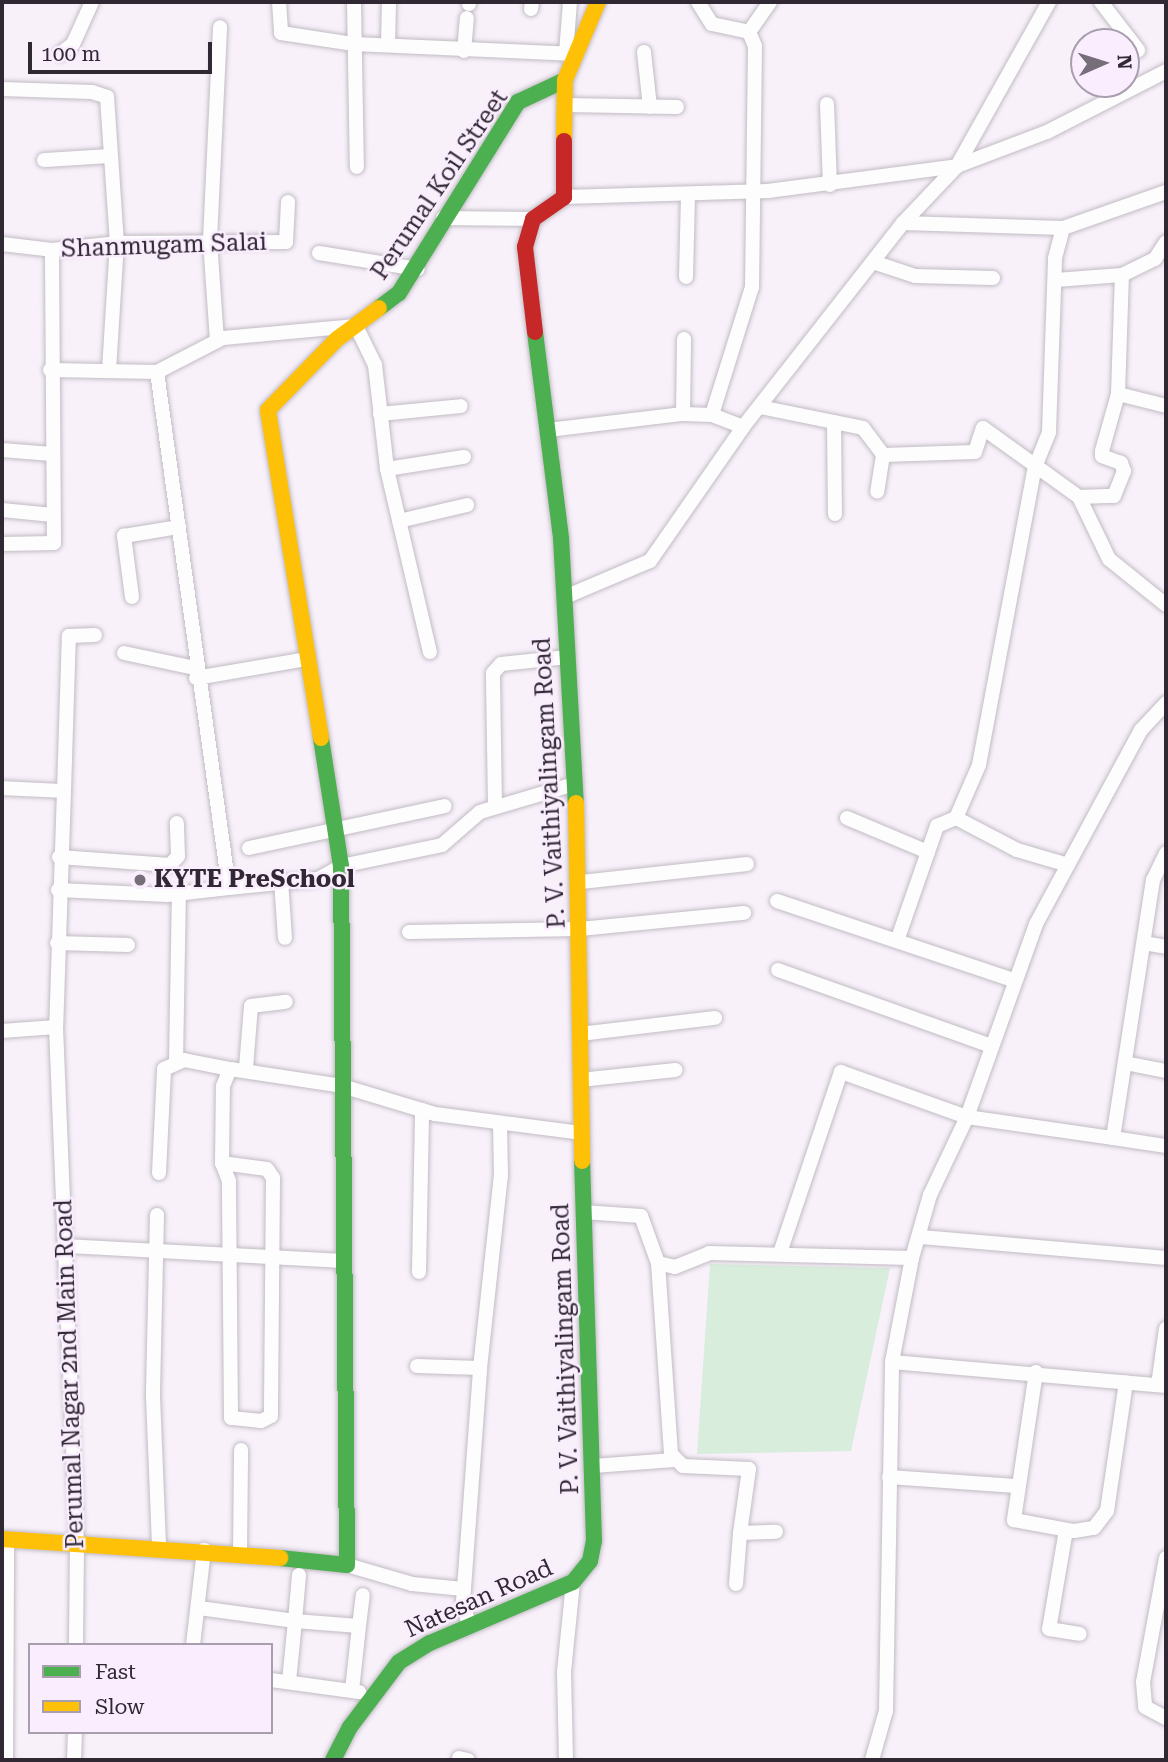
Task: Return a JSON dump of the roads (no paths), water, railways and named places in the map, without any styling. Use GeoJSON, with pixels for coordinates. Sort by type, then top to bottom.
{"type":"FeatureCollection","features":[{"type":"Feature","properties":{"kind":"street"},"geometry":{"type":"LineString","coordinates":[[60,54],[73,44],[92,2]]}},
{"type":"Feature","properties":{"kind":"street"},"geometry":{"type":"LineString","coordinates":[[278,2],[281,33],[354,44],[464,51],[571,53]]}},
{"type":"Feature","properties":{"kind":"street"},"geometry":{"type":"LineString","coordinates":[[354,2],[356,167]]}},
{"type":"Feature","properties":{"kind":"street"},"geometry":{"type":"LineString","coordinates":[[388,45],[389,2]]}},
{"type":"Feature","properties":{"kind":"street"},"geometry":{"type":"LineString","coordinates":[[564,197],[565,80],[571,53],[570,2]]}},
{"type":"Feature","properties":{"kind":"street"},"geometry":{"type":"LineString","coordinates":[[571,53],[598,2]]}},
{"type":"Feature","properties":{"kind":"street"},"geometry":{"type":"LineString","coordinates":[[698,2],[712,24],[749,32]]}},
{"type":"Feature","properties":{"kind":"street"},"geometry":{"type":"LineString","coordinates":[[749,32],[770,2]]}},
{"type":"Feature","properties":{"kind":"street"},"geometry":{"type":"LineString","coordinates":[[565,597],[644,566],[743,427],[903,223],[957,166],[1049,2]]}},
{"type":"Feature","properties":{"kind":"street"},"geometry":{"type":"LineString","coordinates":[[1101,2],[1121,28]]}},
{"type":"Feature","properties":{"kind":"street"},"geometry":{"type":"LineString","coordinates":[[464,51],[468,8]]}},
{"type":"Feature","properties":{"kind":"street"},"geometry":{"type":"LineString","coordinates":[[217,341],[210,240],[220,27]]}},
{"type":"Feature","properties":{"kind":"street"},"geometry":{"type":"LineString","coordinates":[[712,415],[752,287],[751,191],[755,46],[749,32]]}},
{"type":"Feature","properties":{"kind":"street"},"geometry":{"type":"LineString","coordinates":[[644,52],[650,107]]}},
{"type":"Feature","properties":{"kind":"street"},"geometry":{"type":"LineString","coordinates":[[443,218],[533,219],[564,197],[688,194],[830,185],[957,166],[1047,132],[1166,71]]}},
{"type":"Feature","properties":{"kind":"street","name":"Perumal Koil Street"},"geometry":{"type":"LineString","coordinates":[[307,659],[268,410],[356,326],[399,293],[418,269],[443,218],[518,102],[565,80]]}},
{"type":"Feature","properties":{"kind":"street"},"geometry":{"type":"LineString","coordinates":[[2,89],[103,94],[109,104],[117,243],[109,371]]}},
{"type":"Feature","properties":{"kind":"street"},"geometry":{"type":"LineString","coordinates":[[827,104],[830,185]]}},
{"type":"Feature","properties":{"kind":"street"},"geometry":{"type":"LineString","coordinates":[[565,106],[677,107]]}},
{"type":"Feature","properties":{"kind":"street"},"geometry":{"type":"LineString","coordinates":[[44,160],[111,156]]}},
{"type":"Feature","properties":{"kind":"street"},"geometry":{"type":"LineString","coordinates":[[903,223],[1063,228],[1166,192]]}},
{"type":"Feature","properties":{"kind":"street"},"geometry":{"type":"LineString","coordinates":[[686,276],[688,194]]}},
{"type":"Feature","properties":{"kind":"street","name":"Shanmugam Salai"},"geometry":{"type":"LineString","coordinates":[[2,244],[52,250],[117,243],[210,240],[286,242],[288,202]]}},
{"type":"Feature","properties":{"kind":"street","name":"P. V. Vaithiyalingam Road"},"geometry":{"type":"LineString","coordinates":[[533,219],[525,247],[565,597],[571,785],[581,882],[580,1133],[594,1541],[590,1561],[573,1581]]}},
{"type":"Feature","properties":{"kind":"street"},"geometry":{"type":"LineString","coordinates":[[898,938],[937,826],[956,818],[979,765],[1035,467],[1049,432],[1054,391],[1056,280],[1063,228]]}},
{"type":"Feature","properties":{"kind":"street"},"geometry":{"type":"LineString","coordinates":[[1056,280],[1122,275],[1155,259],[1166,242]]}},
{"type":"Feature","properties":{"kind":"street"},"geometry":{"type":"LineString","coordinates":[[2,544],[54,543],[50,370],[52,250]]}},
{"type":"Feature","properties":{"kind":"street"},"geometry":{"type":"LineString","coordinates":[[319,253],[418,269]]}},
{"type":"Feature","properties":{"kind":"street"},"geometry":{"type":"LineString","coordinates":[[873,262],[915,276],[993,278]]}},
{"type":"Feature","properties":{"kind":"street"},"geometry":{"type":"LineString","coordinates":[[1079,497],[1114,495],[1124,471],[1121,463],[1102,456],[1118,394],[1122,275]]}},
{"type":"Feature","properties":{"kind":"street"},"geometry":{"type":"LineString","coordinates":[[50,370],[157,372],[217,341],[356,326],[370,348],[387,469],[430,652]]}},
{"type":"Feature","properties":{"kind":"street"},"geometry":{"type":"LineString","coordinates":[[683,414],[684,339]]}},
{"type":"Feature","properties":{"kind":"street"},"geometry":{"type":"LineString","coordinates":[[157,372],[196,673],[227,844],[229,888]]}},
{"type":"Feature","properties":{"kind":"street"},"geometry":{"type":"LineString","coordinates":[[1118,394],[1166,406]]}},
{"type":"Feature","properties":{"kind":"street"},"geometry":{"type":"LineString","coordinates":[[380,414],[461,406]]}},
{"type":"Feature","properties":{"kind":"street"},"geometry":{"type":"LineString","coordinates":[[760,407],[863,428],[883,455],[877,492]]}},
{"type":"Feature","properties":{"kind":"street"},"geometry":{"type":"LineString","coordinates":[[548,430],[683,414],[712,415],[743,427]]}},
{"type":"Feature","properties":{"kind":"street"},"geometry":{"type":"LineString","coordinates":[[834,422],[835,514]]}},
{"type":"Feature","properties":{"kind":"street"},"geometry":{"type":"LineString","coordinates":[[883,455],[975,452],[983,428],[1079,497],[1109,559],[1166,605]]}},
{"type":"Feature","properties":{"kind":"street"},"geometry":{"type":"LineString","coordinates":[[2,450],[52,454]]}},
{"type":"Feature","properties":{"kind":"street"},"geometry":{"type":"LineString","coordinates":[[387,469],[464,457]]}},
{"type":"Feature","properties":{"kind":"street"},"geometry":{"type":"LineString","coordinates":[[399,521],[467,505]]}},
{"type":"Feature","properties":{"kind":"street"},"geometry":{"type":"LineString","coordinates":[[2,510],[53,515]]}},
{"type":"Feature","properties":{"kind":"street"},"geometry":{"type":"LineString","coordinates":[[132,597],[124,536],[179,527]]}},
{"type":"Feature","properties":{"kind":"street","name":"Perumal Nagar 2nd Main Road"},"geometry":{"type":"LineString","coordinates":[[76,1643],[77,1545],[67,1246],[56,1027],[57,943],[69,636],[95,635]]}},
{"type":"Feature","properties":{"kind":"street"},"geometry":{"type":"LineString","coordinates":[[124,653],[196,673],[307,659],[338,827],[341,866],[341,1261],[347,1565]]}},
{"type":"Feature","properties":{"kind":"street"},"geometry":{"type":"LineString","coordinates":[[495,806],[493,673],[500,664],[568,657]]}},
{"type":"Feature","properties":{"kind":"street"},"geometry":{"type":"LineString","coordinates":[[872,1760],[886,1711],[891,1362],[912,1258],[921,1237],[930,1195],[967,1116],[1013,980],[1068,865],[1141,730],[1166,704]]}},
{"type":"Feature","properties":{"kind":"street"},"geometry":{"type":"LineString","coordinates":[[58,890],[178,894],[281,880],[318,879],[341,866],[442,845],[495,806],[571,785]]}},
{"type":"Feature","properties":{"kind":"street"},"geometry":{"type":"LineString","coordinates":[[2,788],[64,791]]}},
{"type":"Feature","properties":{"kind":"street"},"geometry":{"type":"LineString","coordinates":[[248,848],[445,806]]}},
{"type":"Feature","properties":{"kind":"street"},"geometry":{"type":"LineString","coordinates":[[847,818],[928,852]]}},
{"type":"Feature","properties":{"kind":"street"},"geometry":{"type":"LineString","coordinates":[[956,818],[1017,850],[1068,865]]}},
{"type":"Feature","properties":{"kind":"street"},"geometry":{"type":"LineString","coordinates":[[59,858],[170,865],[178,856],[177,823]]}},
{"type":"Feature","properties":{"kind":"street"},"geometry":{"type":"LineString","coordinates":[[1113,1138],[1153,880],[1166,853]]}},
{"type":"Feature","properties":{"kind":"street"},"geometry":{"type":"LineString","coordinates":[[581,882],[747,864]]}},
{"type":"Feature","properties":{"kind":"street"},"geometry":{"type":"LineString","coordinates":[[281,880],[285,938]]}},
{"type":"Feature","properties":{"kind":"street"},"geometry":{"type":"LineString","coordinates":[[159,1174],[160,1077],[176,1061],[178,894]]}},
{"type":"Feature","properties":{"kind":"street"},"geometry":{"type":"LineString","coordinates":[[777,901],[898,938],[1013,980]]}},
{"type":"Feature","properties":{"kind":"street"},"geometry":{"type":"LineString","coordinates":[[409,932],[580,929],[744,913]]}},
{"type":"Feature","properties":{"kind":"street"},"geometry":{"type":"LineString","coordinates":[[57,943],[128,945]]}},
{"type":"Feature","properties":{"kind":"street"},"geometry":{"type":"LineString","coordinates":[[1144,943],[1166,947]]}},
{"type":"Feature","properties":{"kind":"street"},"geometry":{"type":"LineString","coordinates":[[778,970],[990,1046]]}},
{"type":"Feature","properties":{"kind":"street"},"geometry":{"type":"LineString","coordinates":[[246,1068],[251,1006],[286,1002]]}},
{"type":"Feature","properties":{"kind":"street"},"geometry":{"type":"LineString","coordinates":[[580,1034],[715,1018]]}},
{"type":"Feature","properties":{"kind":"street"},"geometry":{"type":"LineString","coordinates":[[2,1031],[56,1027]]}},
{"type":"Feature","properties":{"kind":"street"},"geometry":{"type":"LineString","coordinates":[[176,1061],[230,1069],[246,1068],[342,1086],[422,1110],[500,1124],[580,1133]]}},
{"type":"Feature","properties":{"kind":"street"},"geometry":{"type":"LineString","coordinates":[[1125,1063],[1166,1071]]}},
{"type":"Feature","properties":{"kind":"street"},"geometry":{"type":"LineString","coordinates":[[222,1163],[271,1172],[271,1416],[261,1421],[231,1418],[229,1181],[222,1163],[223,1086],[230,1069]]}},
{"type":"Feature","properties":{"kind":"street"},"geometry":{"type":"LineString","coordinates":[[580,1080],[675,1070]]}},
{"type":"Feature","properties":{"kind":"street"},"geometry":{"type":"LineString","coordinates":[[780,1253],[841,1072],[967,1116],[1166,1146]]}},
{"type":"Feature","properties":{"kind":"street"},"geometry":{"type":"LineString","coordinates":[[419,1272],[422,1110]]}},
{"type":"Feature","properties":{"kind":"street"},"geometry":{"type":"LineString","coordinates":[[469,1626],[464,1589],[480,1368],[501,1177],[500,1124]]}},
{"type":"Feature","properties":{"kind":"street"},"geometry":{"type":"LineString","coordinates":[[583,1212],[641,1216],[658,1263],[674,1460]]}},
{"type":"Feature","properties":{"kind":"street"},"geometry":{"type":"LineString","coordinates":[[157,1215],[159,1546]]}},
{"type":"Feature","properties":{"kind":"street"},"geometry":{"type":"LineString","coordinates":[[921,1237],[1166,1258]]}},
{"type":"Feature","properties":{"kind":"street"},"geometry":{"type":"LineString","coordinates":[[67,1246],[341,1261]]}},
{"type":"Feature","properties":{"kind":"street"},"geometry":{"type":"LineString","coordinates":[[658,1263],[675,1267],[709,1253],[912,1258]]}},
{"type":"Feature","properties":{"kind":"street"},"geometry":{"type":"LineString","coordinates":[[891,1362],[1036,1372],[1162,1385],[1166,1329]]}},
{"type":"Feature","properties":{"kind":"street"},"geometry":{"type":"LineString","coordinates":[[417,1366],[480,1368]]}},
{"type":"Feature","properties":{"kind":"street"},"geometry":{"type":"LineString","coordinates":[[1036,1372],[1016,1486],[1014,1520],[1066,1530],[1094,1528],[1107,1511],[1126,1382]]}},
{"type":"Feature","properties":{"kind":"street"},"geometry":{"type":"LineString","coordinates":[[240,1554],[241,1450]]}},
{"type":"Feature","properties":{"kind":"street"},"geometry":{"type":"LineString","coordinates":[[593,1466],[674,1460],[683,1466],[750,1469],[736,1584]]}},
{"type":"Feature","properties":{"kind":"street"},"geometry":{"type":"LineString","coordinates":[[889,1477],[1016,1486]]}},
{"type":"Feature","properties":{"kind":"street"},"geometry":{"type":"LineString","coordinates":[[1066,1530],[1049,1629],[1080,1634]]}},
{"type":"Feature","properties":{"kind":"street"},"geometry":{"type":"LineString","coordinates":[[740,1534],[776,1532]]}},
{"type":"Feature","properties":{"kind":"street"},"geometry":{"type":"LineString","coordinates":[[6,1760],[4,1540],[77,1545],[159,1546],[347,1565],[412,1584],[464,1589]]}},
{"type":"Feature","properties":{"kind":"street"},"geometry":{"type":"LineString","coordinates":[[193,1643],[204,1550]]}},
{"type":"Feature","properties":{"kind":"street"},"geometry":{"type":"LineString","coordinates":[[1166,1558],[1143,1682],[1145,1707],[1166,1718]]}},
{"type":"Feature","properties":{"kind":"street"},"geometry":{"type":"LineString","coordinates":[[289,1681],[299,1575]]}},
{"type":"Feature","properties":{"kind":"street"},"geometry":{"type":"LineString","coordinates":[[566,1760],[564,1672],[573,1581]]}},
{"type":"Feature","properties":{"kind":"street","name":"Natesan Road"},"geometry":{"type":"LineString","coordinates":[[333,1760],[370,1696],[415,1650],[573,1581]]}},
{"type":"Feature","properties":{"kind":"street"},"geometry":{"type":"LineString","coordinates":[[352,1690],[363,1595]]}},
{"type":"Feature","properties":{"kind":"street"},"geometry":{"type":"LineString","coordinates":[[199,1608],[295,1621],[359,1626]]}},
{"type":"Feature","properties":{"kind":"street"},"geometry":{"type":"LineString","coordinates":[[273,1680],[352,1690],[370,1696]]}},
{"type":"Feature","properties":{"kind":"street"},"geometry":{"type":"LineString","coordinates":[[74,1760],[75,1734]]}},
{"type":"Feature","properties":{"kind":"place","name":"KYTE PreSchool"},"geometry":{"type":"Point","coordinates":[140,880]}}]}
